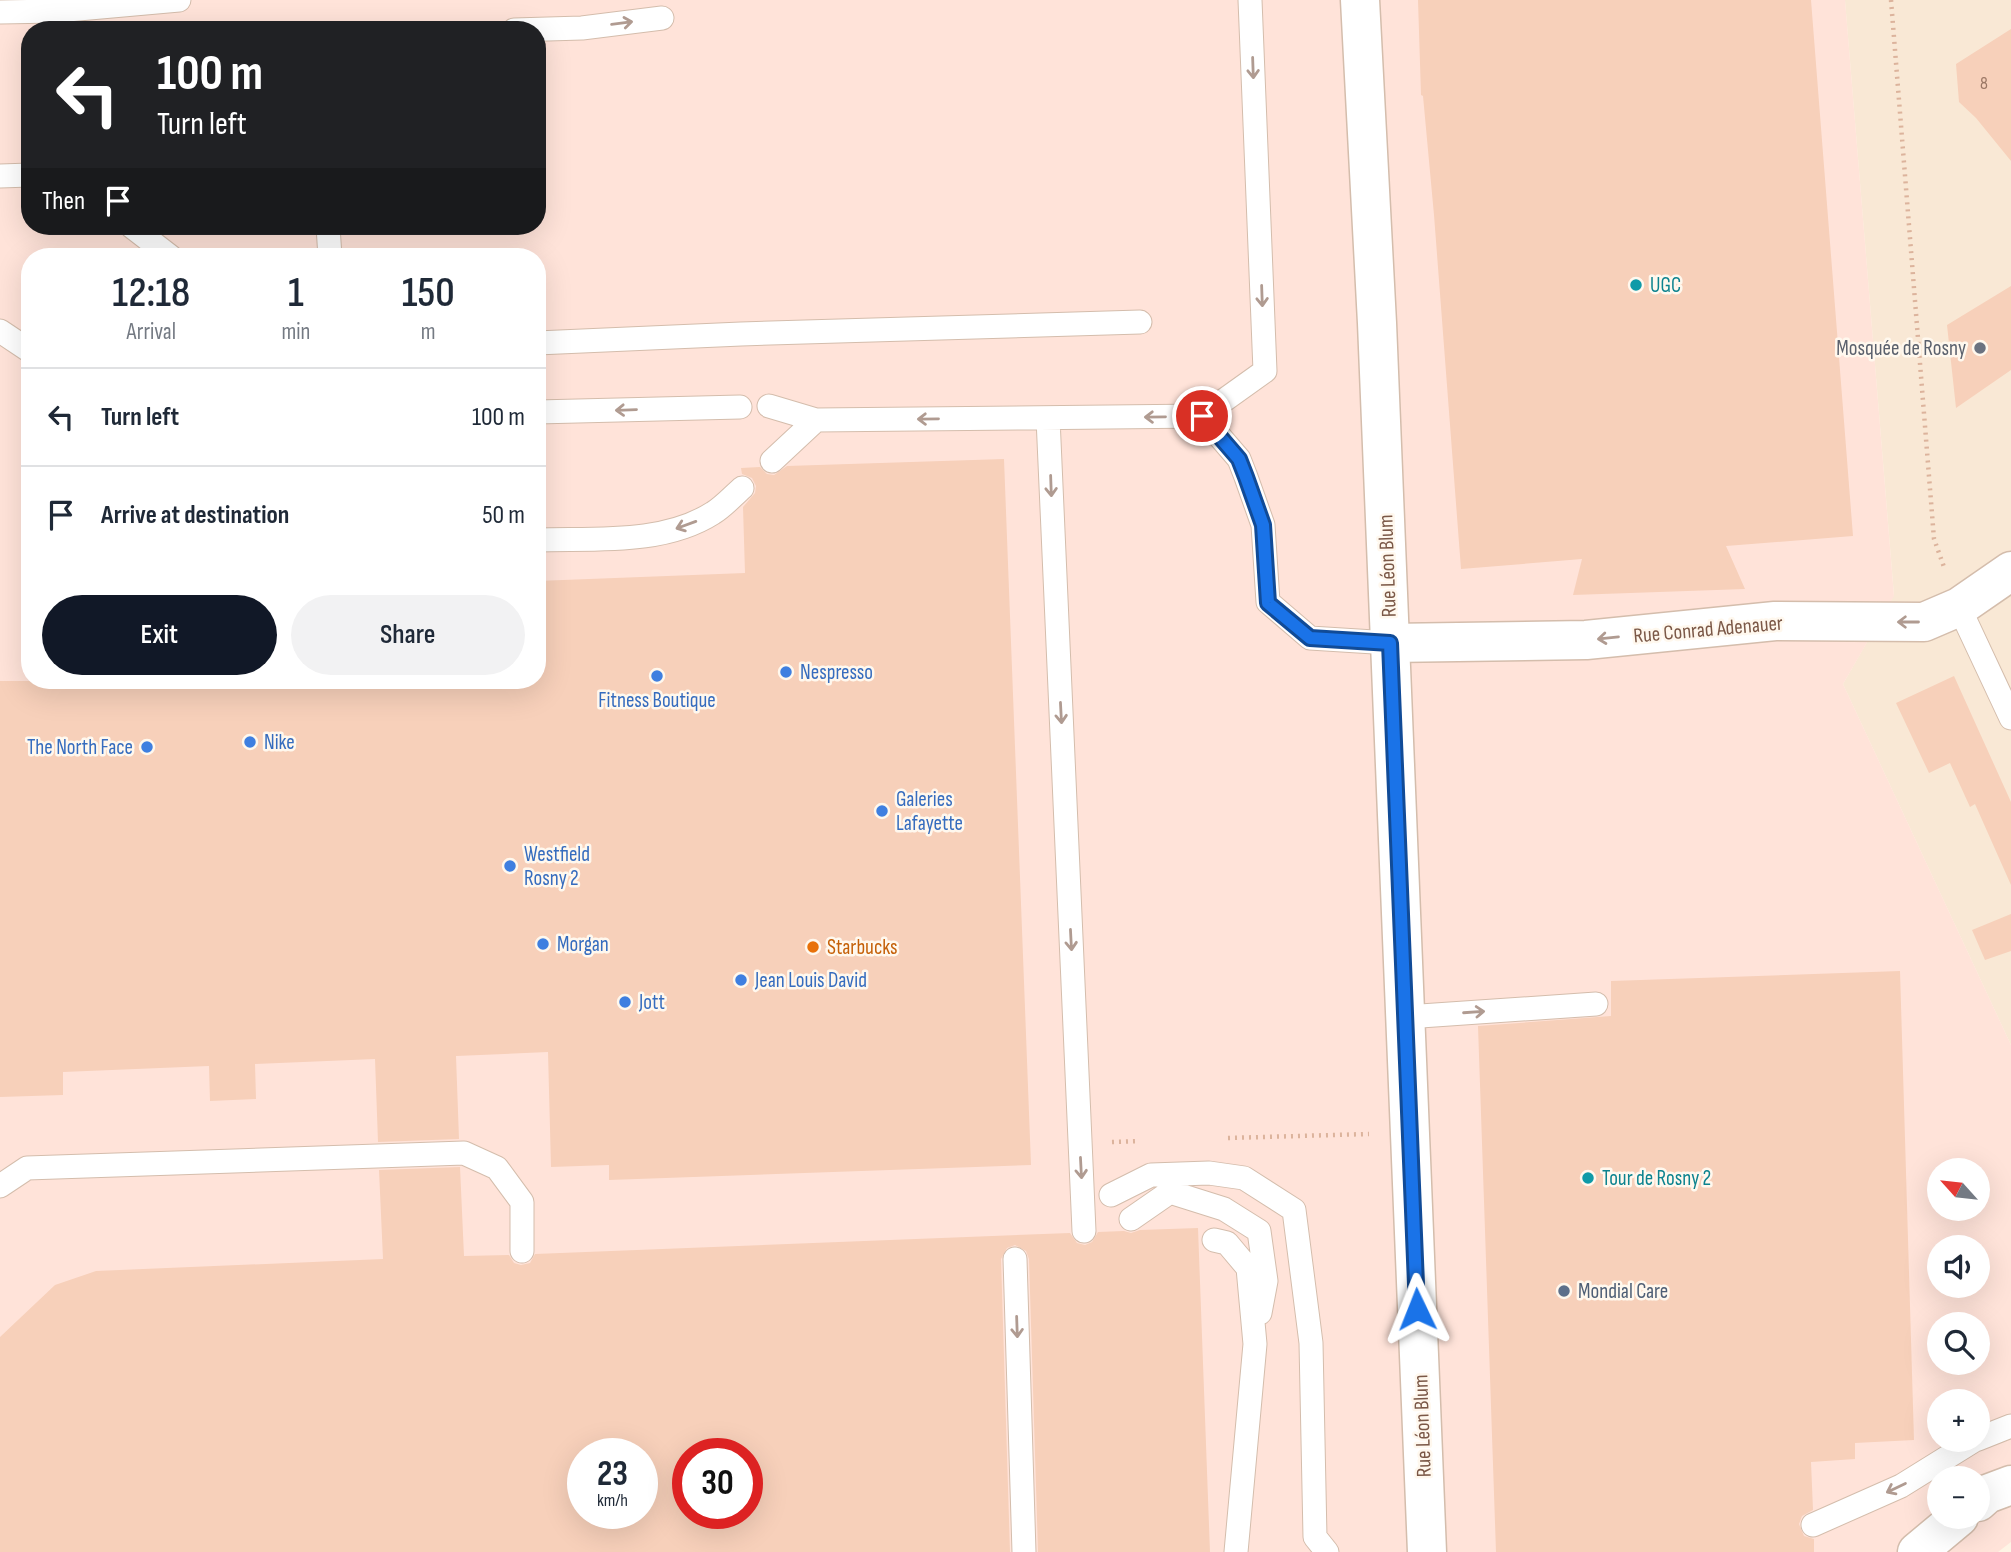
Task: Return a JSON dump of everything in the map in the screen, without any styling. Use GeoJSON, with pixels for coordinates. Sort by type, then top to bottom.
{"type":"FeatureCollection","features":[{"type":"Feature","properties":{"kind":"street","name":"Rue Léon Blum"},"geometry":{"type":"LineString","coordinates":[[1360,0],[1377,323],[1427,1552]]}},
{"type":"Feature","properties":{"kind":"street","name":"Rue Conrad Adenauer"},"geometry":{"type":"LineString","coordinates":[[1390,643],[1586,640],[1775,621],[1924,622],[1959,607],[2011,571]]}},
{"type":"Feature","properties":{"kind":"street"},"geometry":{"type":"LineString","coordinates":[[1990,1493],[2011,1485]]}},
{"type":"Feature","properties":{"kind":"street"},"geometry":{"type":"LineString","coordinates":[[1917,1552],[1945,1529]]}},
{"type":"Feature","properties":{"kind":"lane"},"geometry":{"type":"LineString","coordinates":[[0,12],[56,11],[179,0]]}},
{"type":"Feature","properties":{"kind":"lane"},"geometry":{"type":"LineString","coordinates":[[769,406],[816,420],[1202,416],[1265,371],[1250,0]]}},
{"type":"Feature","properties":{"kind":"lane"},"geometry":{"type":"LineString","coordinates":[[546,29],[582,28],[663,18]]}},
{"type":"Feature","properties":{"kind":"lane"},"geometry":{"type":"LineString","coordinates":[[0,176],[21,175]]}},
{"type":"Feature","properties":{"kind":"lane"},"geometry":{"type":"LineString","coordinates":[[143,235],[159,248]]}},
{"type":"Feature","properties":{"kind":"lane"},"geometry":{"type":"LineString","coordinates":[[546,343],[1140,322]]}},
{"type":"Feature","properties":{"kind":"lane"},"geometry":{"type":"LineString","coordinates":[[0,331],[21,345]]}},
{"type":"Feature","properties":{"kind":"lane"},"geometry":{"type":"LineString","coordinates":[[546,412],[740,407]]}},
{"type":"Feature","properties":{"kind":"lane"},"geometry":{"type":"LineString","coordinates":[[1202,416],[1239,459],[1263,525],[1268,603],[1310,638],[1390,643]]}},
{"type":"Feature","properties":{"kind":"lane"},"geometry":{"type":"LineString","coordinates":[[1048,418],[1084,1231]]}},
{"type":"Feature","properties":{"kind":"lane"},"geometry":{"type":"LineString","coordinates":[[772,461],[816,420]]}},
{"type":"Feature","properties":{"kind":"lane"},"geometry":{"type":"LineString","coordinates":[[546,540],[626,537],[666,531],[715,513],[742,488]]}},
{"type":"Feature","properties":{"kind":"lane"},"geometry":{"type":"LineString","coordinates":[[1959,607],[2011,718]]}},
{"type":"Feature","properties":{"kind":"lane"},"geometry":{"type":"LineString","coordinates":[[1406,1017],[1596,1004]]}},
{"type":"Feature","properties":{"kind":"lane"},"geometry":{"type":"LineString","coordinates":[[0,1186],[27,1168],[464,1153],[497,1168],[522,1202],[522,1251]]}},
{"type":"Feature","properties":{"kind":"lane"},"geometry":{"type":"LineString","coordinates":[[1111,1195],[1151,1175],[1209,1173],[1244,1178],[1294,1210],[1311,1343],[1315,1537],[1327,1552]]}},
{"type":"Feature","properties":{"kind":"lane"},"geometry":{"type":"LineString","coordinates":[[1131,1219],[1170,1192],[1224,1209],[1259,1231],[1266,1281],[1255,1344],[1236,1552]]}},
{"type":"Feature","properties":{"kind":"lane"},"geometry":{"type":"LineString","coordinates":[[1214,1240],[1227,1243],[1248,1268],[1255,1344]]}},
{"type":"Feature","properties":{"kind":"lane"},"geometry":{"type":"LineString","coordinates":[[1015,1259],[1024,1552]]}},
{"type":"Feature","properties":{"kind":"lane"},"geometry":{"type":"LineString","coordinates":[[1990,1434],[2011,1426]]}},
{"type":"Feature","properties":{"kind":"lane"},"geometry":{"type":"LineString","coordinates":[[1813,1525],[1901,1486],[1956,1452]]}},
{"type":"Feature","properties":{"kind":"path"},"geometry":{"type":"LineString","coordinates":[[1891,0],[1934,539],[1959,607]]}},
{"type":"Feature","properties":{"kind":"path"},"geometry":{"type":"LineString","coordinates":[[1217,1139],[1410,1133]]}},
{"type":"Feature","properties":{"kind":"path"},"geometry":{"type":"LineString","coordinates":[[1080,1143],[1149,1141]]}},
{"type":"Feature","properties":{"kind":"shaded area"},"geometry":{"type":"Polygon","coordinates":[[[0,0],[1845,0],[1894,596],[1843,684],[2011,1045],[2011,1542],[1998,1552],[0,1552],[0,0]]]}},
{"type":"Feature","properties":{"kind":"shaded area"},"geometry":{"type":"Polygon","coordinates":[[[1845,0],[2011,0],[2011,1045],[1843,684],[1894,595],[1845,0]]]}},
{"type":"Feature","properties":{"kind":"building","name":"UGC"},"geometry":{"type":"Polygon","coordinates":[[[1418,0],[1811,0],[1853,536],[1726,546],[1745,589],[1573,595],[1582,559],[1461,569],[1434,215],[1421,95],[1418,0]]]}},
{"type":"Feature","properties":{"kind":"building"},"geometry":{"type":"Polygon","coordinates":[[[2011,29],[2011,161],[1976,118],[1959,102],[1956,64],[2011,29]]]}},
{"type":"Feature","properties":{"kind":"building","name":"Mosquée de Rosny"},"geometry":{"type":"Polygon","coordinates":[[[2011,286],[2011,370],[1956,408],[1947,325],[2011,286]]]}},
{"type":"Feature","properties":{"kind":"building","name":"Westfield Rosny 2"},"geometry":{"type":"Polygon","coordinates":[[[1004,459],[1031,1165],[609,1180],[609,1165],[551,1167],[548,1052],[456,1056],[459,1139],[378,1142],[375,1059],[255,1064],[256,1099],[210,1101],[209,1066],[63,1072],[63,1095],[0,1097],[0,681],[21,681],[21,689],[546,689],[546,581],[745,573],[743,507],[755,493],[756,486],[752,478],[742,474],[741,468],[760,467],[767,474],[774,475],[787,466],[1004,459]]]}},
{"type":"Feature","properties":{"kind":"building"},"geometry":{"type":"Polygon","coordinates":[[[1954,676],[2011,802],[2011,885],[1975,804],[1970,807],[1950,763],[1929,773],[1896,703],[1954,676]]]}},
{"type":"Feature","properties":{"kind":"building"},"geometry":{"type":"Polygon","coordinates":[[[2011,914],[2011,951],[1985,960],[1972,930],[2011,914]]]}},
{"type":"Feature","properties":{"kind":"building"},"geometry":{"type":"Polygon","coordinates":[[[1900,971],[1914,1440],[1855,1443],[1855,1459],[1811,1462],[1813,1510],[1802,1516],[1799,1524],[1804,1536],[1814,1539],[1814,1552],[1496,1552],[1478,1026],[1611,1016],[1611,981],[1900,971]]]}},
{"type":"Feature","properties":{"kind":"building"},"geometry":{"type":"Polygon","coordinates":[[[460,1167],[464,1256],[509,1255],[514,1263],[521,1265],[530,1263],[535,1254],[1070,1233],[1077,1243],[1085,1245],[1092,1242],[1098,1232],[1131,1233],[1140,1230],[1198,1228],[1210,1552],[1038,1552],[1029,1259],[1026,1251],[1015,1245],[1007,1248],[1001,1259],[1010,1552],[0,1552],[0,1337],[55,1285],[96,1271],[383,1259],[379,1170],[460,1167]]]}},
{"type":"Feature","properties":{"kind":"place","name":"UGC"},"geometry":{"type":"Point","coordinates":[1636,285]}},
{"type":"Feature","properties":{"kind":"place","name":"Mosquée de Rosny"},"geometry":{"type":"Point","coordinates":[1980,348]}},
{"type":"Feature","properties":{"kind":"place","name":"Nespresso"},"geometry":{"type":"Point","coordinates":[786,672]}},
{"type":"Feature","properties":{"kind":"place","name":"Fitness Boutique"},"geometry":{"type":"Point","coordinates":[657,676]}},
{"type":"Feature","properties":{"kind":"place","name":"Nike"},"geometry":{"type":"Point","coordinates":[250,742]}},
{"type":"Feature","properties":{"kind":"place","name":"The North Face"},"geometry":{"type":"Point","coordinates":[147,747]}},
{"type":"Feature","properties":{"kind":"place","name":"Galeries Lafayette"},"geometry":{"type":"Point","coordinates":[882,811]}},
{"type":"Feature","properties":{"kind":"place","name":"Westfield Rosny 2"},"geometry":{"type":"Point","coordinates":[510,866]}},
{"type":"Feature","properties":{"kind":"place","name":"Morgan"},"geometry":{"type":"Point","coordinates":[543,944]}},
{"type":"Feature","properties":{"kind":"place","name":"Starbucks"},"geometry":{"type":"Point","coordinates":[813,947]}},
{"type":"Feature","properties":{"kind":"place","name":"Jean Louis David"},"geometry":{"type":"Point","coordinates":[741,980]}},
{"type":"Feature","properties":{"kind":"place","name":"Jott"},"geometry":{"type":"Point","coordinates":[625,1002]}},
{"type":"Feature","properties":{"kind":"place","name":"Tour de Rosny 2"},"geometry":{"type":"Point","coordinates":[1588,1178]}},
{"type":"Feature","properties":{"kind":"place","name":"Mondial Care"},"geometry":{"type":"Point","coordinates":[1564,1291]}},
{"type":"Feature","properties":{"kind":"route"},"geometry":{"type":"LineString","coordinates":[[1202,416],[1239,459],[1263,525],[1268,603],[1310,638],[1390,643],[1417,1309]]}}]}
